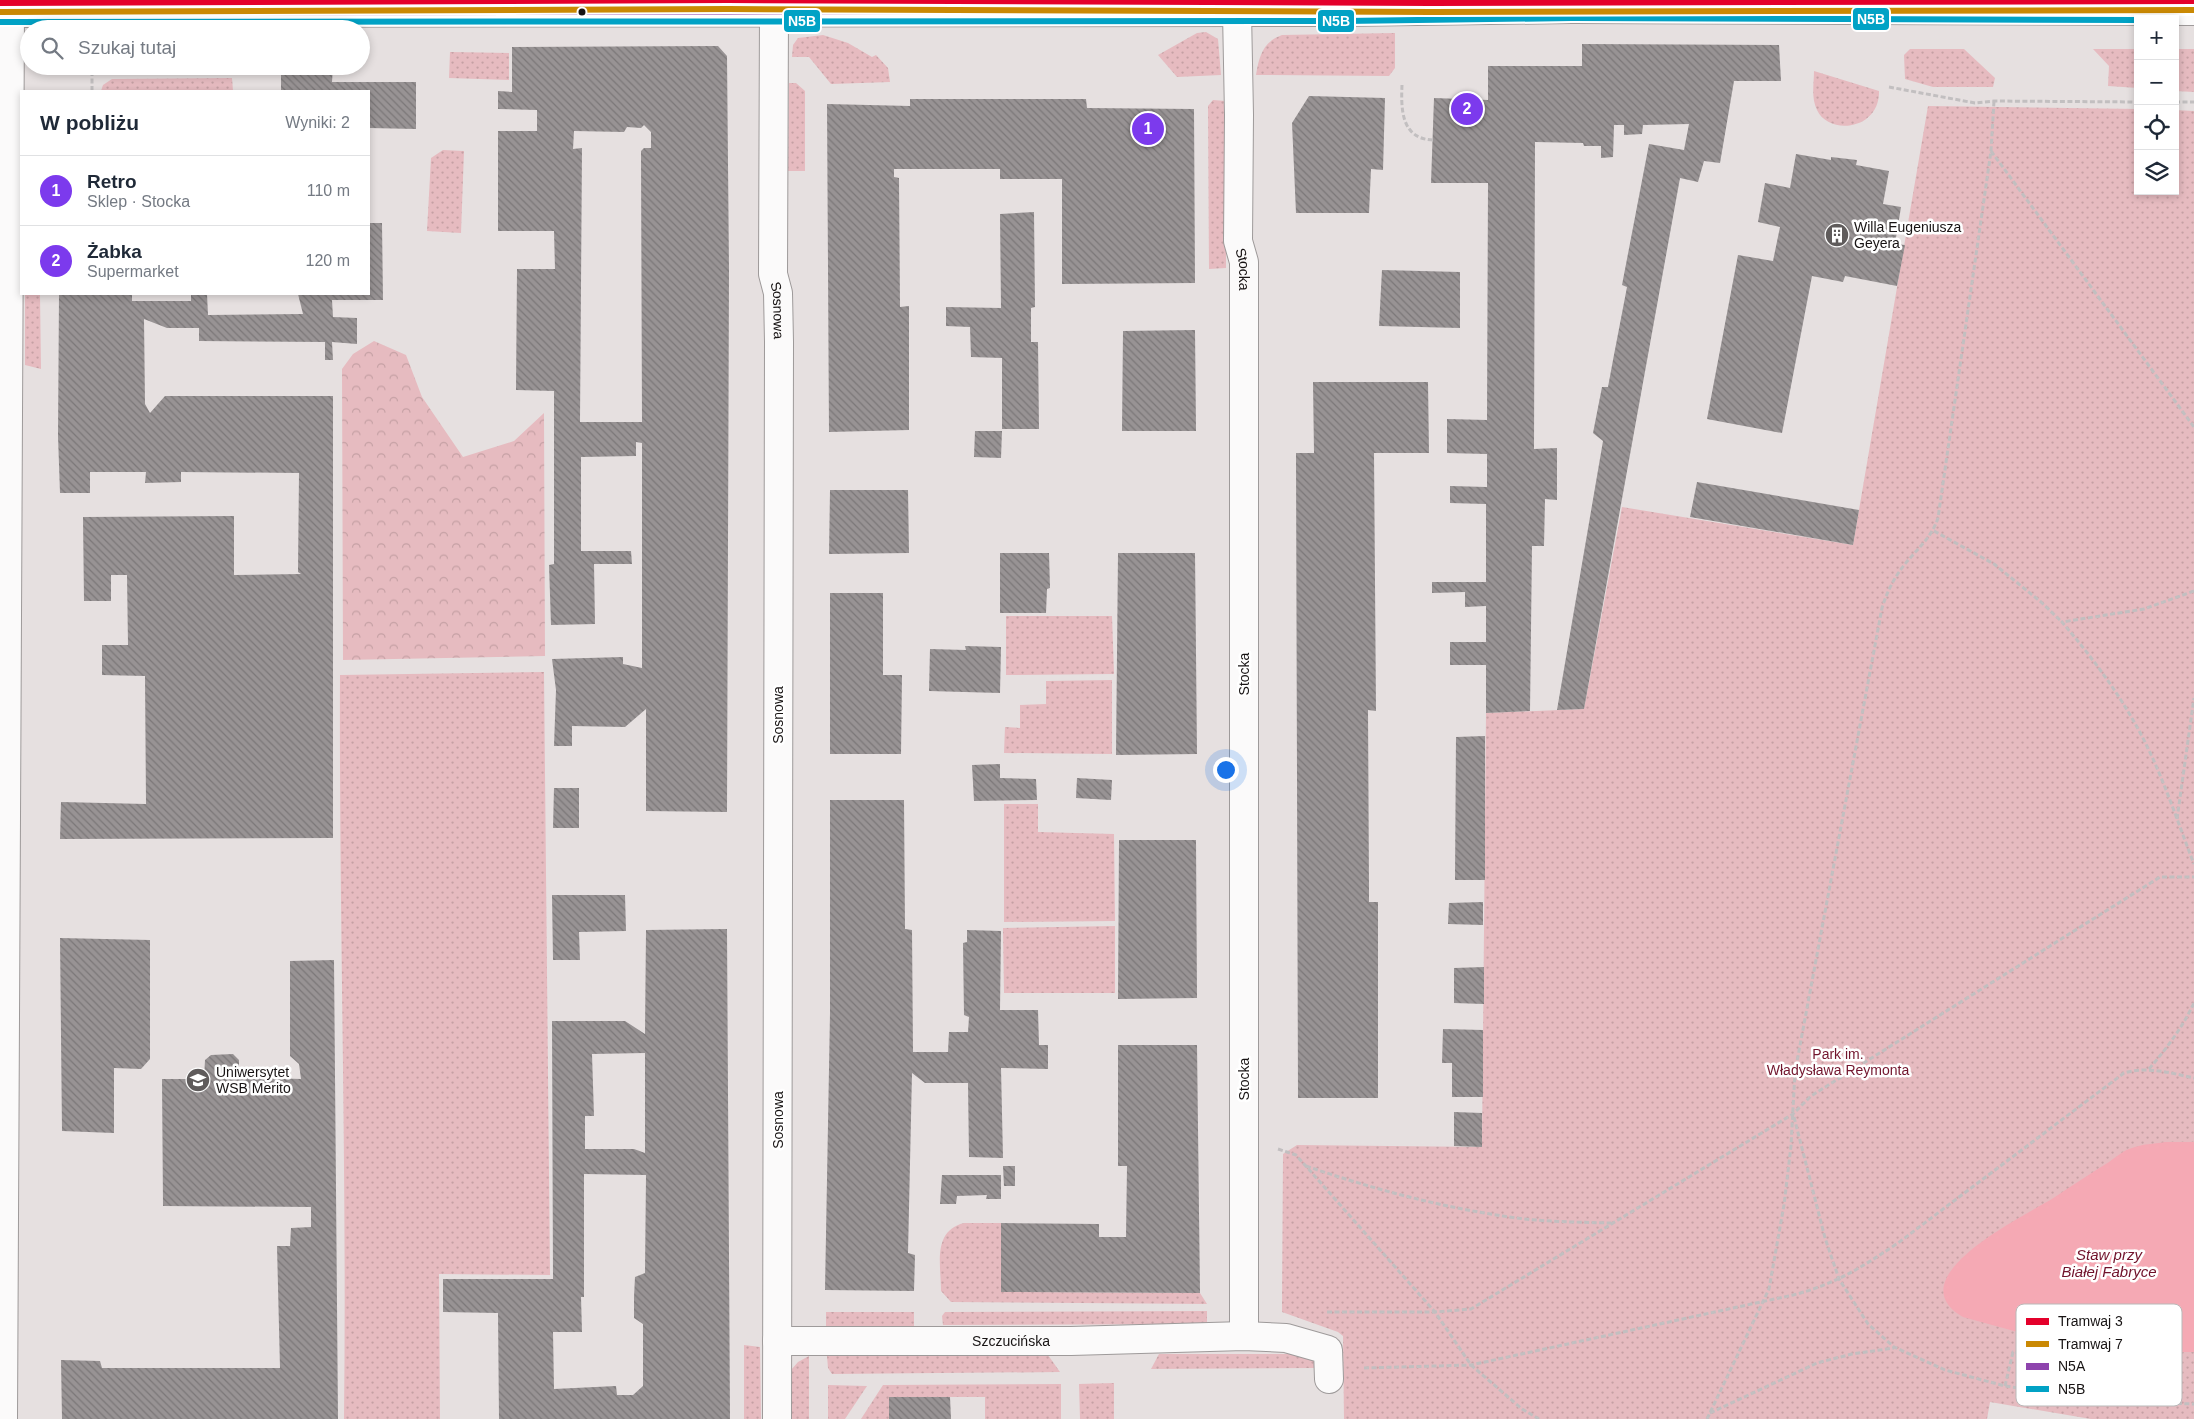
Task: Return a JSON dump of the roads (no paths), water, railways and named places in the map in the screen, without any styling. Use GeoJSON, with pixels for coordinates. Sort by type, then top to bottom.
{"type":"FeatureCollection","features":[{"type":"Feature","properties":{"kind":"street"},"geometry":{"type":"LineString","coordinates":[[3,1419],[5,13],[470,6],[774,12],[1238,12],[1345,6],[1572,9],[2194,11]]}},
{"type":"Feature","properties":{"kind":"street","name":"Sosnowa"},"geometry":{"type":"LineString","coordinates":[[774,12],[773,274],[778,292],[779,342],[777,1419]]}},
{"type":"Feature","properties":{"kind":"street","name":"Stocka"},"geometry":{"type":"LineString","coordinates":[[1238,12],[1240,115],[1238,241],[1244,262],[1244,1336]]}},
{"type":"Feature","properties":{"kind":"street","name":"Szczucińska"},"geometry":{"type":"LineString","coordinates":[[777,1341],[1071,1340],[1244,1336],[1286,1338],[1328,1350],[1329,1376]]}},
{"type":"Feature","properties":{"kind":"water","name":"Staw przy Białej Fabryce"},"geometry":{"type":"Polygon","coordinates":[[[2165,1142],[2194,1142],[2194,1352],[2182,1352],[2182,1304],[2016,1304],[2016,1332],[1963,1317],[1946,1301],[1944,1284],[1954,1266],[1973,1249],[1995,1232],[2055,1197],[2126,1150],[2165,1142]]]}},
{"type":"Feature","properties":{"kind":"tram line","name":"3"},"geometry":{"type":"LineString","coordinates":[[0,3],[728,0],[1431,3],[2194,1]]}},
{"type":"Feature","properties":{"kind":"tram line","name":"7"},"geometry":{"type":"LineString","coordinates":[[0,12],[728,9],[1431,12],[2194,10]]}},
{"type":"Feature","properties":{"kind":"place","name":"Żabka"},"geometry":{"type":"Point","coordinates":[1467,109]}},
{"type":"Feature","properties":{"kind":"place","name":"Retro"},"geometry":{"type":"Point","coordinates":[1148,129]}},
{"type":"Feature","properties":{"kind":"place","name":"Willa Eugeniusza Geyera"},"geometry":{"type":"Point","coordinates":[1837,235]}},
{"type":"Feature","properties":{"kind":"place","name":"Uniwersytet WSB Merito"},"geometry":{"type":"Point","coordinates":[198,1080]}},
{"type":"Feature","properties":{"kind":"park label","name":"Park im. Władysława Reymonta"},"geometry":{"type":"Point","coordinates":[1838,1062]}}]}
